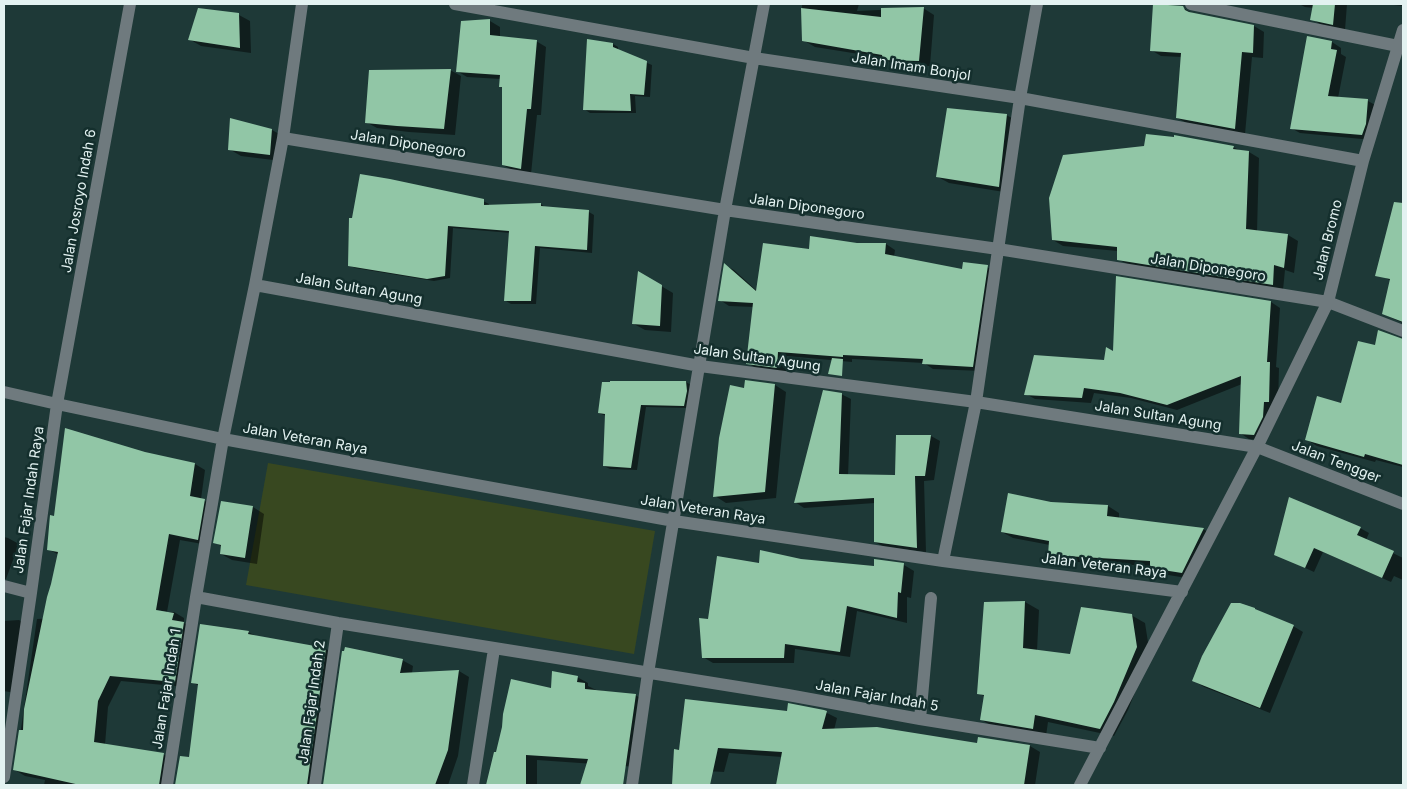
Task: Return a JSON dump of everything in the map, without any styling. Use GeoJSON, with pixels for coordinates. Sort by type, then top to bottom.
{"type":"FeatureCollection","features":[{"type":"Feature","properties":{"kind":"street","name":"Jalan Josroyo Indah 6"},"geometry":{"type":"LineString","coordinates":[[57,404],[130,4]]}},
{"type":"Feature","properties":{"kind":"street","name":"Jalan Fajar Indah 1"},"geometry":{"type":"LineString","coordinates":[[167,785],[223,439],[283,138],[302,4]]}},
{"type":"Feature","properties":{"kind":"street","name":"Jalan Imam Bonjol"},"geometry":{"type":"LineString","coordinates":[[455,4],[754,58],[1020,98],[1363,161]]}},
{"type":"Feature","properties":{"kind":"street"},"geometry":{"type":"LineString","coordinates":[[632,785],[648,673],[726,210],[764,4]]}},
{"type":"Feature","properties":{"kind":"street"},"geometry":{"type":"LineString","coordinates":[[943,561],[976,402],[1020,98],[1038,4]]}},
{"type":"Feature","properties":{"kind":"street"},"geometry":{"type":"LineString","coordinates":[[1191,4],[1398,46]]}},
{"type":"Feature","properties":{"kind":"street","name":"Jalan Bromo"},"geometry":{"type":"LineString","coordinates":[[1080,785],[1258,447],[1328,302],[1363,161],[1403,30]]}},
{"type":"Feature","properties":{"kind":"street","name":"Jalan Diponegoro"},"geometry":{"type":"LineString","coordinates":[[283,138],[726,210],[998,249],[1328,302],[1403,331]]}},
{"type":"Feature","properties":{"kind":"street","name":"Jalan Sultan Agung"},"geometry":{"type":"LineString","coordinates":[[255,285],[700,366],[976,402],[1258,447]]}},
{"type":"Feature","properties":{"kind":"street","name":"Jalan Veteran Raya"},"geometry":{"type":"LineString","coordinates":[[4,392],[223,439],[674,521],[943,561],[1182,592]]}},
{"type":"Feature","properties":{"kind":"street","name":"Jalan Fajar Indah Raya"},"geometry":{"type":"LineString","coordinates":[[4,775],[32,593],[57,404]]}},
{"type":"Feature","properties":{"kind":"street","name":"Jalan Tengger"},"geometry":{"type":"LineString","coordinates":[[1258,447],[1403,504]]}},
{"type":"Feature","properties":{"kind":"street"},"geometry":{"type":"LineString","coordinates":[[4,586],[32,593]]}},
{"type":"Feature","properties":{"kind":"street","name":"Jalan Fajar Indah 5"},"geometry":{"type":"LineString","coordinates":[[196,597],[338,623],[788,695],[920,719],[1100,748]]}},
{"type":"Feature","properties":{"kind":"street"},"geometry":{"type":"LineString","coordinates":[[920,719],[931,598]]}},
{"type":"Feature","properties":{"kind":"street","name":"Jalan Fajar Indah 2"},"geometry":{"type":"LineString","coordinates":[[315,785],[338,623]]}},
{"type":"Feature","properties":{"kind":"street"},"geometry":{"type":"LineString","coordinates":[[472,785],[494,648]]}},
{"type":"Feature","properties":{"kind":"green space"},"geometry":{"type":"Polygon","coordinates":[[[268,463],[655,531],[634,654],[246,585],[268,463]]]}},
{"type":"Feature","properties":{"kind":"building"},"geometry":{"type":"Polygon","coordinates":[[[1153,4],[1183,6],[1189,12],[1254,25],[1253,53],[1242,52],[1235,129],[1176,118],[1181,53],[1150,51],[1153,4]]]}},
{"type":"Feature","properties":{"kind":"building"},"geometry":{"type":"Polygon","coordinates":[[[1313,4],[1335,4],[1333,25],[1310,20],[1313,4]]]}},
{"type":"Feature","properties":{"kind":"building"},"geometry":{"type":"Polygon","coordinates":[[[924,7],[919,61],[883,60],[882,55],[802,41],[801,8],[881,17],[881,8],[924,7]]]}},
{"type":"Feature","properties":{"kind":"building"},"geometry":{"type":"Polygon","coordinates":[[[198,8],[239,13],[240,48],[188,40],[198,8]]]}},
{"type":"Feature","properties":{"kind":"building"},"geometry":{"type":"Polygon","coordinates":[[[490,19],[490,35],[537,40],[531,109],[527,109],[521,169],[502,165],[502,87],[499,87],[500,75],[456,72],[461,21],[490,19]]]}},
{"type":"Feature","properties":{"kind":"building"},"geometry":{"type":"Polygon","coordinates":[[[1307,36],[1332,41],[1331,49],[1337,50],[1328,96],[1368,99],[1366,124],[1362,135],[1290,129],[1307,36]]]}},
{"type":"Feature","properties":{"kind":"building"},"geometry":{"type":"Polygon","coordinates":[[[587,39],[613,43],[613,47],[647,61],[644,95],[630,94],[631,111],[583,110],[587,39]]]}},
{"type":"Feature","properties":{"kind":"building"},"geometry":{"type":"Polygon","coordinates":[[[451,69],[444,129],[365,123],[369,70],[451,69]]]}},
{"type":"Feature","properties":{"kind":"building"},"geometry":{"type":"Polygon","coordinates":[[[947,108],[1007,114],[999,187],[936,177],[947,108]]]}},
{"type":"Feature","properties":{"kind":"building"},"geometry":{"type":"Polygon","coordinates":[[[230,118],[272,129],[270,155],[228,150],[230,118]]]}},
{"type":"Feature","properties":{"kind":"building"},"geometry":{"type":"Polygon","coordinates":[[[1146,134],[1174,137],[1174,135],[1234,146],[1233,149],[1249,151],[1246,229],[1288,234],[1284,268],[1274,265],[1273,285],[1117,260],[1117,247],[1052,240],[1049,198],[1063,155],[1144,146],[1146,134]]]}},
{"type":"Feature","properties":{"kind":"building"},"geometry":{"type":"Polygon","coordinates":[[[360,174],[484,199],[484,205],[541,203],[541,206],[589,210],[587,250],[535,246],[531,301],[504,301],[509,231],[448,226],[445,276],[427,279],[348,266],[349,218],[352,218],[360,174]]]}},
{"type":"Feature","properties":{"kind":"building"},"geometry":{"type":"Polygon","coordinates":[[[1394,202],[1403,203],[1403,322],[1382,314],[1390,279],[1375,276],[1394,202]]]}},
{"type":"Feature","properties":{"kind":"building"},"geometry":{"type":"Polygon","coordinates":[[[810,236],[857,243],[886,243],[885,254],[962,269],[963,262],[988,265],[973,367],[922,364],[923,359],[843,355],[843,357],[778,352],[777,368],[746,364],[753,303],[718,301],[724,263],[756,291],[763,243],[809,249],[810,236]]]}},
{"type":"Feature","properties":{"kind":"building"},"geometry":{"type":"Polygon","coordinates":[[[638,271],[662,285],[660,326],[632,324],[638,271]]]}},
{"type":"Feature","properties":{"kind":"building"},"geometry":{"type":"Polygon","coordinates":[[[1116,276],[1271,301],[1267,362],[1270,362],[1269,402],[1264,402],[1263,417],[1254,435],[1239,434],[1241,376],[1167,405],[1120,393],[1084,388],[1082,398],[1024,395],[1034,355],[1104,360],[1106,347],[1113,351],[1116,276]]]}},
{"type":"Feature","properties":{"kind":"building"},"geometry":{"type":"Polygon","coordinates":[[[1378,330],[1403,339],[1403,465],[1365,454],[1364,457],[1305,440],[1317,396],[1341,403],[1358,341],[1375,345],[1378,330]]]}},
{"type":"Feature","properties":{"kind":"building"},"geometry":{"type":"Polygon","coordinates":[[[832,358],[843,359],[842,376],[828,374],[832,358]]]}},
{"type":"Feature","properties":{"kind":"building"},"geometry":{"type":"Polygon","coordinates":[[[745,380],[775,384],[765,492],[713,497],[719,438],[730,385],[744,388],[745,380]]]}},
{"type":"Feature","properties":{"kind":"building"},"geometry":{"type":"Polygon","coordinates":[[[686,381],[687,391],[684,406],[641,405],[631,468],[603,466],[605,414],[598,413],[602,382],[686,381]]]}},
{"type":"Feature","properties":{"kind":"building"},"geometry":{"type":"Polygon","coordinates":[[[823,390],[842,393],[839,474],[895,475],[896,435],[931,435],[925,476],[915,476],[917,548],[874,542],[874,498],[794,503],[823,390]]]}},
{"type":"Feature","properties":{"kind":"building"},"geometry":{"type":"Polygon","coordinates":[[[65,428],[145,452],[195,463],[190,496],[205,499],[198,540],[169,534],[156,610],[174,613],[172,620],[184,622],[175,682],[110,676],[98,701],[94,742],[164,753],[159,785],[80,785],[13,770],[19,730],[23,730],[24,709],[58,552],[47,550],[50,515],[54,516],[65,428]]]}},
{"type":"Feature","properties":{"kind":"building"},"geometry":{"type":"Polygon","coordinates":[[[1008,493],[1051,502],[1108,505],[1107,516],[1204,528],[1182,573],[1150,568],[1150,561],[1048,555],[1049,541],[1001,532],[1008,493]]]}},
{"type":"Feature","properties":{"kind":"building"},"geometry":{"type":"Polygon","coordinates":[[[1289,497],[1361,527],[1357,535],[1394,551],[1382,578],[1314,548],[1305,568],[1274,555],[1289,497]]]}},
{"type":"Feature","properties":{"kind":"building"},"geometry":{"type":"Polygon","coordinates":[[[221,501],[253,506],[245,558],[220,554],[221,545],[213,543],[221,501]]]}},
{"type":"Feature","properties":{"kind":"building"},"geometry":{"type":"Polygon","coordinates":[[[760,550],[801,559],[874,566],[874,559],[904,563],[901,593],[898,592],[897,618],[847,606],[840,652],[785,644],[784,658],[702,658],[699,618],[708,619],[717,556],[759,563],[760,550]]]}},
{"type":"Feature","properties":{"kind":"building"},"geometry":{"type":"Polygon","coordinates":[[[1025,601],[1023,648],[1070,654],[1081,607],[1132,614],[1137,647],[1114,702],[1100,729],[1035,715],[1033,729],[980,720],[984,695],[977,694],[984,602],[1025,601]]]}},
{"type":"Feature","properties":{"kind":"building"},"geometry":{"type":"Polygon","coordinates":[[[1231,603],[1240,603],[1255,608],[1294,625],[1260,708],[1192,681],[1202,656],[1231,603]]]}},
{"type":"Feature","properties":{"kind":"building"},"geometry":{"type":"Polygon","coordinates":[[[200,624],[249,631],[248,634],[326,648],[307,785],[175,785],[180,756],[189,757],[198,684],[191,683],[200,624]]]}},
{"type":"Feature","properties":{"kind":"building"},"geometry":{"type":"Polygon","coordinates":[[[345,647],[403,659],[400,673],[459,670],[448,750],[435,785],[323,785],[342,651],[344,651],[345,647]]]}},
{"type":"Feature","properties":{"kind":"building"},"geometry":{"type":"Polygon","coordinates":[[[552,671],[578,676],[577,682],[585,683],[585,689],[636,694],[623,785],[580,785],[588,759],[526,755],[526,785],[486,785],[502,727],[511,679],[551,688],[552,671]]]}},
{"type":"Feature","properties":{"kind":"building"},"geometry":{"type":"Polygon","coordinates":[[[685,699],[787,711],[788,703],[824,710],[827,711],[822,729],[877,727],[977,743],[978,737],[1030,745],[1024,785],[776,785],[782,752],[718,748],[710,785],[672,785],[674,749],[679,750],[685,699]]]}}]}
